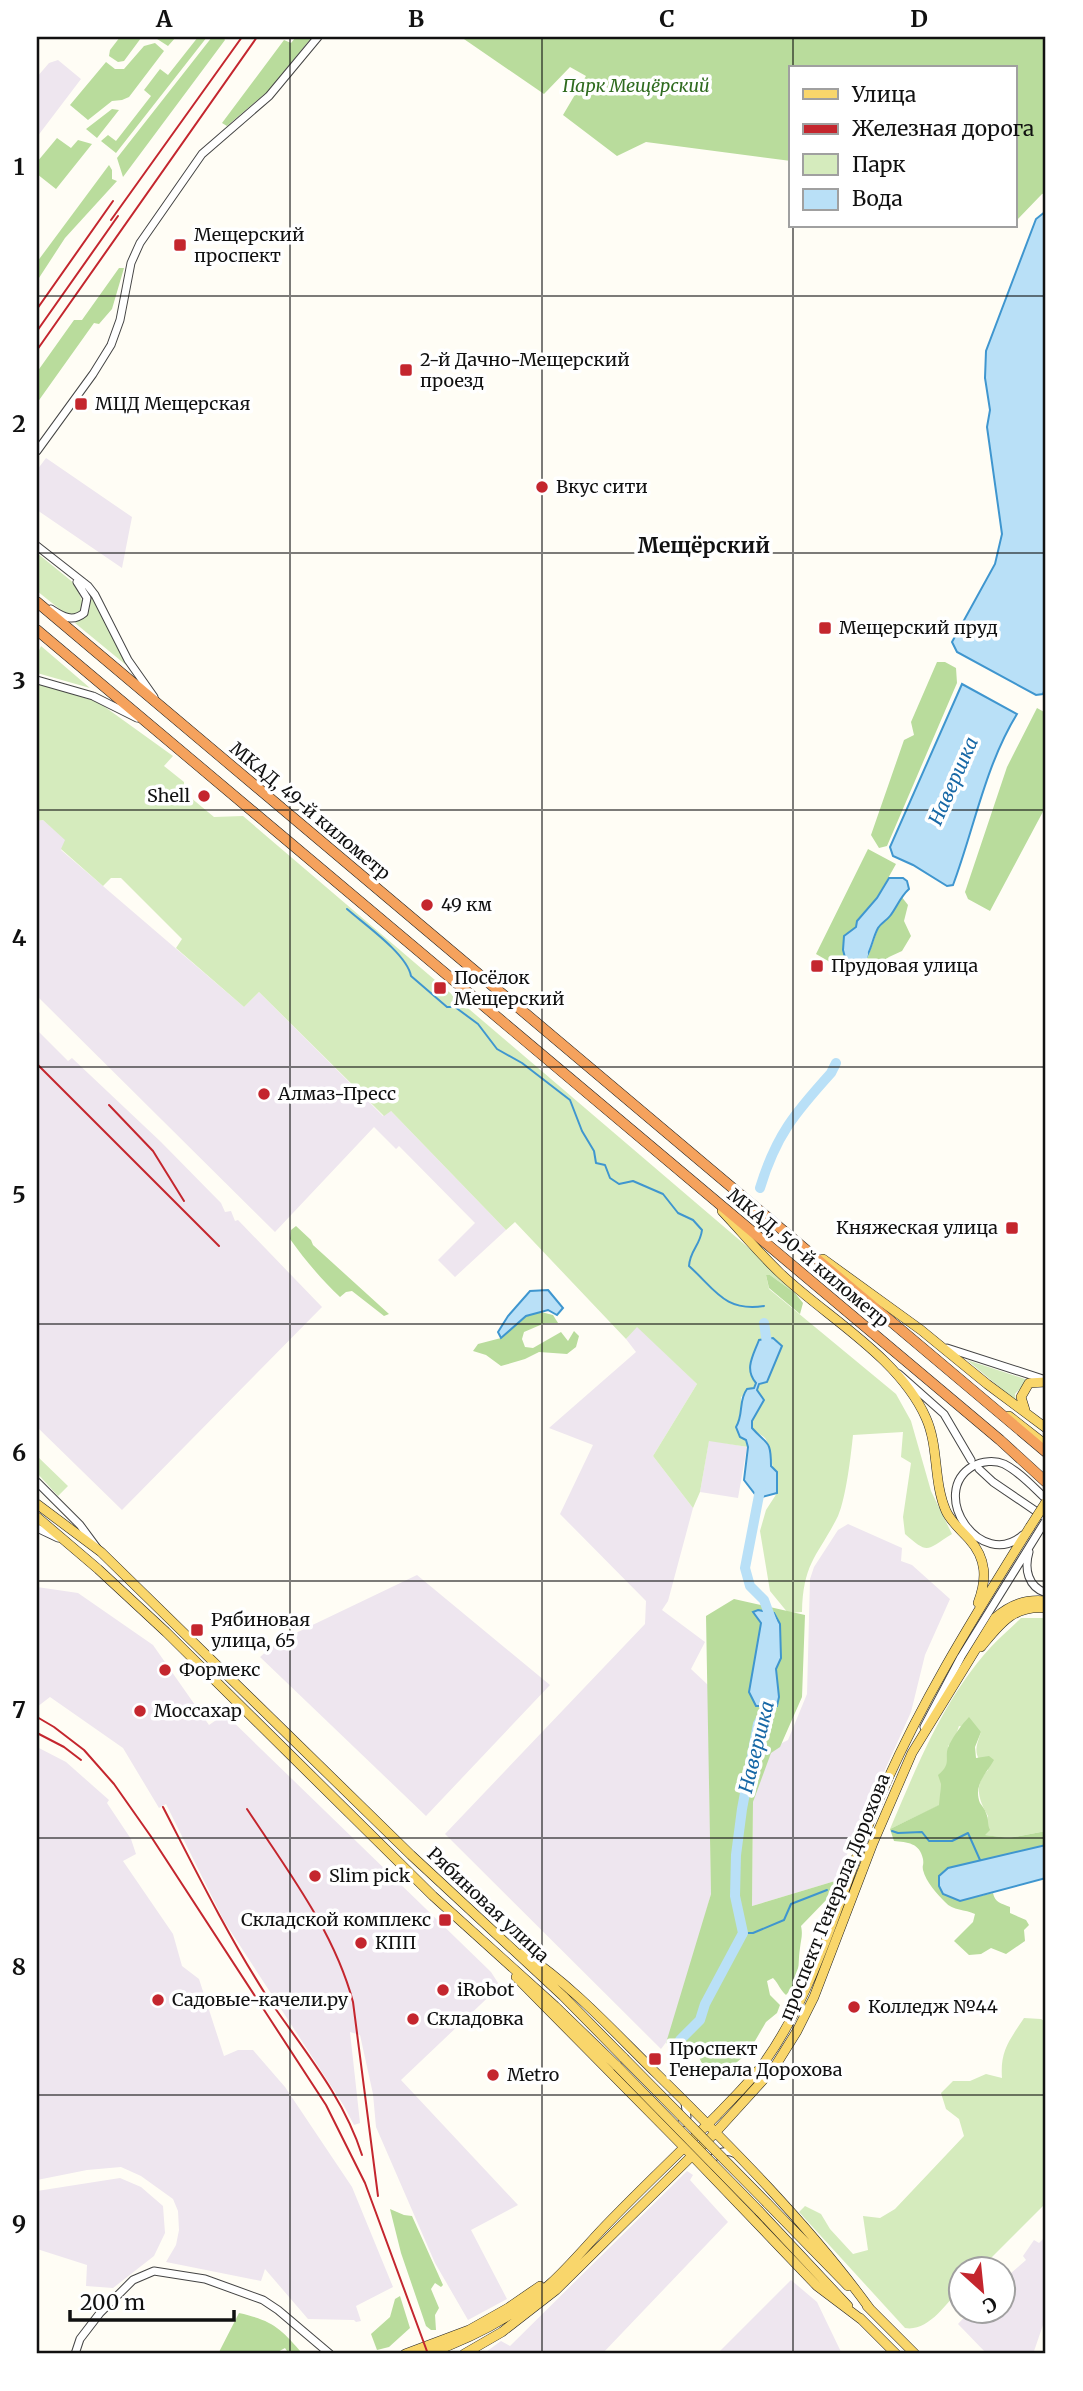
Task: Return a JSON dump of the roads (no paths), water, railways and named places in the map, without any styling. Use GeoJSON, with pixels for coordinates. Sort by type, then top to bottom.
{"type":"FeatureCollection","features":[{"type":"Feature","properties":{"kind":"highway","name":"МКАД, 49-й километр"},"geometry":{"type":"LineString","coordinates":[[37,602],[562,1044]]}},
{"type":"Feature","properties":{"kind":"highway","name":"МКАД, 49-й километр"},"geometry":{"type":"LineString","coordinates":[[37,630],[548,1060]]}},
{"type":"Feature","properties":{"kind":"highway","name":"МКАД, 50-й километр"},"geometry":{"type":"LineString","coordinates":[[562,1044],[1046,1452]]}},
{"type":"Feature","properties":{"kind":"highway","name":"МКАД, 50-й километр"},"geometry":{"type":"LineString","coordinates":[[548,1060],[1000,1440],[1046,1482]]}},
{"type":"Feature","properties":{"kind":"main road"},"geometry":{"type":"LineString","coordinates":[[701,1189],[780,1273],[882,1360],[906,1387],[925,1417],[931,1434],[946,1511],[976,1548],[984,1565],[983,1589],[963,1636]]}},
{"type":"Feature","properties":{"kind":"main road"},"geometry":{"type":"LineString","coordinates":[[790,1235],[942,1346],[1046,1429]]}},
{"type":"Feature","properties":{"kind":"main road"},"geometry":{"type":"LineString","coordinates":[[1031,1417],[1021,1403],[1022,1392],[1029,1383],[1046,1381]]}},
{"type":"Feature","properties":{"kind":"main road"},"geometry":{"type":"LineString","coordinates":[[995,1408],[1021,1424],[1046,1445]]}},
{"type":"Feature","properties":{"kind":"main road","name":"проспект Генерала Дорохова"},"geometry":{"type":"LineString","coordinates":[[404,2354],[424,2351],[486,2329],[518,2310],[550,2285],[765,2062],[796,2009],[877,1804],[920,1713],[963,1636],[1035,1530],[1046,1500]]}},
{"type":"Feature","properties":{"kind":"main road"},"geometry":{"type":"LineString","coordinates":[[37,1504],[99,1551]]}},
{"type":"Feature","properties":{"kind":"main road"},"geometry":{"type":"LineString","coordinates":[[37,1517],[73,1547]]}},
{"type":"Feature","properties":{"kind":"main road","name":"Рябиновая улица"},"geometry":{"type":"LineString","coordinates":[[73,1547],[166,1632],[425,1889],[617,2066],[895,2354]]}},
{"type":"Feature","properties":{"kind":"main road","name":"Рябиновая улица"},"geometry":{"type":"LineString","coordinates":[[99,1551],[563,1996],[915,2354]]}},
{"type":"Feature","properties":{"kind":"main road"},"geometry":{"type":"LineString","coordinates":[[912,1753],[989,1625],[1001,1612],[1026,1601],[1046,1601]]}},
{"type":"Feature","properties":{"kind":"main road"},"geometry":{"type":"LineString","coordinates":[[961,1673],[1010,1615],[1027,1609],[1046,1608]]}},
{"type":"Feature","properties":{"kind":"main road","name":"проспект Генерала Дорохова"},"geometry":{"type":"LineString","coordinates":[[464,2354],[502,2332],[538,2304],[715,2133],[774,2068],[814,1997],[889,1803],[912,1753]]}},
{"type":"Feature","properties":{"kind":"main road"},"geometry":{"type":"LineString","coordinates":[[499,1937],[536,1962],[579,1997],[685,2102],[835,2261],[870,2309]]}},
{"type":"Feature","properties":{"kind":"main road"},"geometry":{"type":"LineString","coordinates":[[496,1953],[528,1991],[661,2123],[817,2286],[862,2320]]}},
{"type":"Feature","properties":{"kind":"main road","name":"проспект Генерала Дорохова"},"geometry":{"type":"LineString","coordinates":[[442,2354],[489,2334],[538,2304]]}},
{"type":"Feature","properties":{"kind":"street"},"geometry":{"type":"LineString","coordinates":[[37,451],[111,345],[120,320],[131,263],[140,243],[204,151],[257,108],[318,37]]}},
{"type":"Feature","properties":{"kind":"street"},"geometry":{"type":"LineString","coordinates":[[37,546],[88,586],[97,598],[128,660],[160,706]]}},
{"type":"Feature","properties":{"kind":"street"},"geometry":{"type":"LineString","coordinates":[[37,602],[66,618],[80,617],[86,611],[87,598],[72,576]]}},
{"type":"Feature","properties":{"kind":"street"},"geometry":{"type":"LineString","coordinates":[[37,680],[93,695],[145,721]]}},
{"type":"Feature","properties":{"kind":"street"},"geometry":{"type":"LineString","coordinates":[[942,1346],[1046,1381]]}},
{"type":"Feature","properties":{"kind":"street"},"geometry":{"type":"LineString","coordinates":[[882,1360],[919,1389],[944,1414],[971,1460]]}},
{"type":"Feature","properties":{"kind":"street"},"geometry":{"type":"LineString","coordinates":[[1035,1530],[1010,1544],[995,1546],[981,1540],[967,1526],[957,1510],[955,1495],[959,1481],[968,1470],[978,1464],[1000,1462],[1014,1469],[1046,1500]]}},
{"type":"Feature","properties":{"kind":"street"},"geometry":{"type":"LineString","coordinates":[[979,1469],[1046,1519]]}},
{"type":"Feature","properties":{"kind":"street","name":"Рябиновая улица"},"geometry":{"type":"LineString","coordinates":[[37,1482],[80,1525],[99,1551]]}},
{"type":"Feature","properties":{"kind":"street","name":"проспект Генерала Дорохова"},"geometry":{"type":"LineString","coordinates":[[912,1753],[961,1657],[1035,1530],[1046,1519]]}},
{"type":"Feature","properties":{"kind":"street","name":"Рябиновая улица"},"geometry":{"type":"LineString","coordinates":[[37,1528],[73,1547]]}},
{"type":"Feature","properties":{"kind":"street"},"geometry":{"type":"LineString","coordinates":[[1035,1530],[1027,1569],[1031,1583],[1046,1593]]}},
{"type":"Feature","properties":{"kind":"street"},"geometry":{"type":"LineString","coordinates":[[661,2123],[671,2127],[680,2125],[688,2112],[685,2102]]}},
{"type":"Feature","properties":{"kind":"street"},"geometry":{"type":"LineString","coordinates":[[714,2178],[710,2167],[715,2156],[725,2151],[736,2155]]}},
{"type":"Feature","properties":{"kind":"street"},"geometry":{"type":"LineString","coordinates":[[75,2354],[87,2328],[108,2304],[139,2276],[153,2271],[205,2280],[251,2294],[278,2310],[330,2354]]}},
{"type":"Feature","properties":{"kind":"water"},"geometry":{"type":"Polygon","coordinates":[[[1046,211],[1046,686],[1043,694],[1036,695],[957,652],[952,642],[995,564],[1002,534],[987,427],[990,410],[985,378],[986,351],[1036,219],[1046,211]]]}},
{"type":"Feature","properties":{"kind":"water"},"geometry":{"type":"Polygon","coordinates":[[[962,684],[1017,714],[988,776],[953,885],[947,886],[893,856],[890,847],[962,684]]]}},
{"type":"Feature","properties":{"kind":"water"},"geometry":{"type":"Polygon","coordinates":[[[889,878],[903,878],[909,889],[878,928],[867,957],[853,968],[847,965],[843,950],[844,936],[856,927],[857,921],[877,898],[889,878]]]}},
{"type":"Feature","properties":{"kind":"water"},"geometry":{"type":"Polygon","coordinates":[[[548,1290],[563,1308],[557,1315],[548,1310],[526,1316],[501,1338],[498,1332],[530,1291],[548,1290]]]}},
{"type":"Feature","properties":{"kind":"water"},"geometry":{"type":"Polygon","coordinates":[[[773,1338],[782,1346],[767,1382],[759,1384],[757,1390],[764,1400],[752,1421],[752,1428],[769,1447],[771,1466],[777,1472],[777,1493],[758,1498],[744,1480],[748,1447],[736,1427],[744,1394],[747,1389],[754,1388],[756,1383],[750,1367],[759,1340],[773,1338]]]}},
{"type":"Feature","properties":{"kind":"water"},"geometry":{"type":"Polygon","coordinates":[[[758,1610],[774,1613],[780,1624],[781,1658],[776,1669],[779,1697],[777,1706],[756,1706],[749,1692],[761,1623],[753,1612],[758,1610]]]}},
{"type":"Feature","properties":{"kind":"water"},"geometry":{"type":"Polygon","coordinates":[[[1046,1845],[1046,1878],[960,1901],[943,1894],[939,1886],[939,1876],[948,1868],[1046,1845]]]}},
{"type":"Feature","properties":{"kind":"waterway"},"geometry":{"type":"LineString","coordinates":[[347,909],[393,949],[402,958],[411,976],[447,1007],[455,1007],[478,1024],[497,1049],[522,1063],[570,1100],[582,1131],[594,1151],[596,1163],[605,1165],[610,1178],[619,1184],[633,1181],[663,1194],[678,1213],[693,1220],[702,1230],[689,1266],[721,1297],[739,1306],[764,1306]]}},
{"type":"Feature","properties":{"kind":"waterway","name":"Навершка"},"geometry":{"type":"LineString","coordinates":[[859,974],[863,954]]}},
{"type":"Feature","properties":{"kind":"waterway","name":"Навершка"},"geometry":{"type":"LineString","coordinates":[[760,1188],[780,1139],[836,1063]]}},
{"type":"Feature","properties":{"kind":"waterway","name":"Навершка"},"geometry":{"type":"LineString","coordinates":[[764,1323],[768,1350]]}},
{"type":"Feature","properties":{"kind":"waterway","name":"Навершка"},"geometry":{"type":"LineString","coordinates":[[761,1485],[745,1568],[750,1586],[764,1600],[772,1622]]}},
{"type":"Feature","properties":{"kind":"waterway","name":"Навершка"},"geometry":{"type":"LineString","coordinates":[[680,2040],[700,2020],[705,2004],[743,1933],[735,1896],[736,1855],[758,1724],[769,1705],[769,1696]]}},
{"type":"Feature","properties":{"kind":"waterway"},"geometry":{"type":"LineString","coordinates":[[892,1831],[922,1832],[929,1841],[952,1841],[968,1833],[980,1860]]}},
{"type":"Feature","properties":{"kind":"waterway"},"geometry":{"type":"LineString","coordinates":[[743,1933],[753,1933],[784,1920],[791,1904],[827,1890]]}},
{"type":"Feature","properties":{"kind":"railway"},"geometry":{"type":"LineString","coordinates":[[111,220],[242,37]]}},
{"type":"Feature","properties":{"kind":"railway"},"geometry":{"type":"LineString","coordinates":[[37,350],[257,37]]}},
{"type":"Feature","properties":{"kind":"railway"},"geometry":{"type":"LineString","coordinates":[[37,309],[113,201]]}},
{"type":"Feature","properties":{"kind":"railway"},"geometry":{"type":"LineString","coordinates":[[37,331],[118,216]]}},
{"type":"Feature","properties":{"kind":"railway"},"geometry":{"type":"LineString","coordinates":[[37,1064],[219,1246]]}},
{"type":"Feature","properties":{"kind":"railway"},"geometry":{"type":"LineString","coordinates":[[109,1105],[153,1151],[184,1201]]}},
{"type":"Feature","properties":{"kind":"railway"},"geometry":{"type":"LineString","coordinates":[[37,1717],[84,1750],[114,1784],[326,2105],[365,2183],[428,2354]]}},
{"type":"Feature","properties":{"kind":"railway"},"geometry":{"type":"LineString","coordinates":[[37,1733],[64,1747],[81,1760]]}},
{"type":"Feature","properties":{"kind":"railway"},"geometry":{"type":"LineString","coordinates":[[163,1807],[252,1972],[333,2092],[362,2155]]}},
{"type":"Feature","properties":{"kind":"railway"},"geometry":{"type":"LineString","coordinates":[[247,1809],[308,1902],[345,1976],[353,2002],[378,2196]]}},
{"type":"Feature","properties":{"kind":"place","name":"Мещерский проспект"},"geometry":{"type":"Point","coordinates":[180,245]}},
{"type":"Feature","properties":{"kind":"place","name":"2-й Дачно-Мещерский проезд"},"geometry":{"type":"Point","coordinates":[406,370]}},
{"type":"Feature","properties":{"kind":"place","name":"МЦД Мещерская"},"geometry":{"type":"Point","coordinates":[81,404]}},
{"type":"Feature","properties":{"kind":"place","name":"Вкус сити"},"geometry":{"type":"Point","coordinates":[542,487]}},
{"type":"Feature","properties":{"kind":"place","name":"Мещерский пруд"},"geometry":{"type":"Point","coordinates":[825,628]}},
{"type":"Feature","properties":{"kind":"place","name":"Shell"},"geometry":{"type":"Point","coordinates":[204,796]}},
{"type":"Feature","properties":{"kind":"place","name":"49 км"},"geometry":{"type":"Point","coordinates":[427,905]}},
{"type":"Feature","properties":{"kind":"place","name":"Прудовая улица"},"geometry":{"type":"Point","coordinates":[817,966]}},
{"type":"Feature","properties":{"kind":"place","name":"Посёлок Мещерский"},"geometry":{"type":"Point","coordinates":[440,988]}},
{"type":"Feature","properties":{"kind":"place","name":"Алмаз-Пресс"},"geometry":{"type":"Point","coordinates":[264,1094]}},
{"type":"Feature","properties":{"kind":"place","name":"Княжеская улица"},"geometry":{"type":"Point","coordinates":[1012,1228]}},
{"type":"Feature","properties":{"kind":"place","name":"Рябиновая улица, 65"},"geometry":{"type":"Point","coordinates":[197,1630]}},
{"type":"Feature","properties":{"kind":"place","name":"Формекс"},"geometry":{"type":"Point","coordinates":[165,1670]}},
{"type":"Feature","properties":{"kind":"place","name":"Моссахар"},"geometry":{"type":"Point","coordinates":[140,1711]}},
{"type":"Feature","properties":{"kind":"place","name":"Slim pick"},"geometry":{"type":"Point","coordinates":[315,1876]}},
{"type":"Feature","properties":{"kind":"place","name":"Складской комплекс"},"geometry":{"type":"Point","coordinates":[445,1920]}},
{"type":"Feature","properties":{"kind":"place","name":"КПП"},"geometry":{"type":"Point","coordinates":[361,1943]}},
{"type":"Feature","properties":{"kind":"place","name":"iRobot"},"geometry":{"type":"Point","coordinates":[443,1990]}},
{"type":"Feature","properties":{"kind":"place","name":"Садовые-качели.ру"},"geometry":{"type":"Point","coordinates":[158,2000]}},
{"type":"Feature","properties":{"kind":"place","name":"Колледж №44"},"geometry":{"type":"Point","coordinates":[854,2007]}},
{"type":"Feature","properties":{"kind":"place","name":"Складовка"},"geometry":{"type":"Point","coordinates":[413,2019]}},
{"type":"Feature","properties":{"kind":"place","name":"Проспект Генерала Дорохова"},"geometry":{"type":"Point","coordinates":[655,2059]}},
{"type":"Feature","properties":{"kind":"place","name":"Metro"},"geometry":{"type":"Point","coordinates":[493,2075]}},
{"type":"Feature","properties":{"kind":"district","name":"Мещёрский"},"geometry":{"type":"Point","coordinates":[704,546]}},
{"type":"Feature","properties":{"kind":"park label","name":"Парк Мещёрский"},"geometry":{"type":"Point","coordinates":[636,86]}}]}
